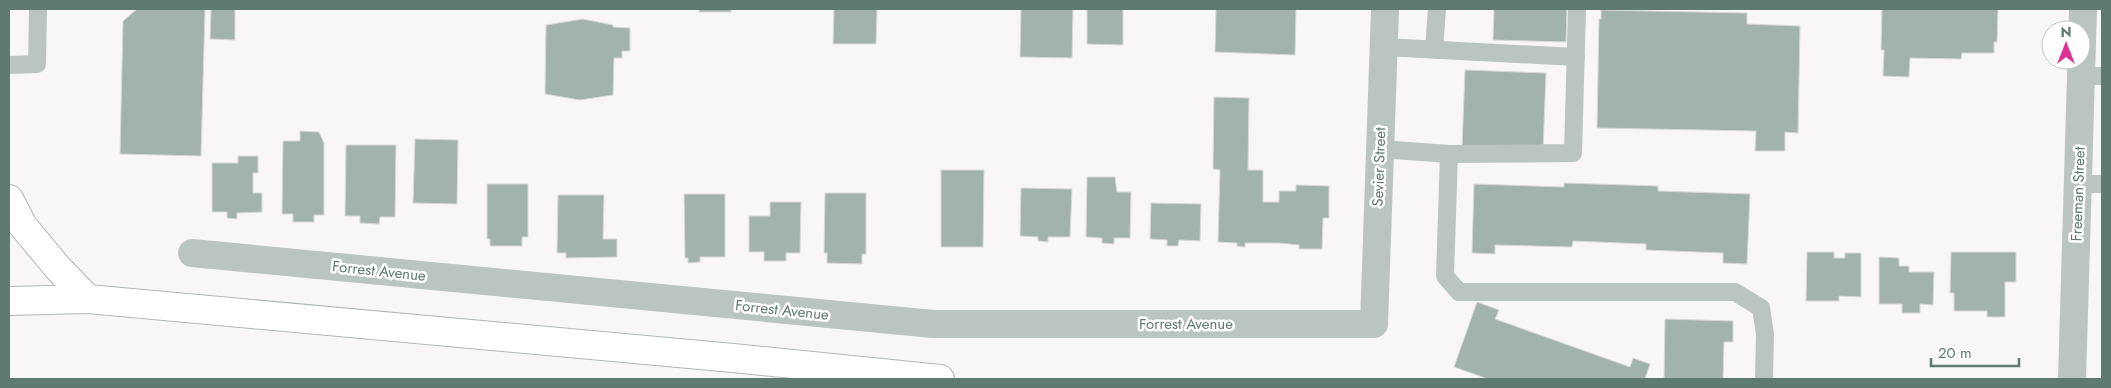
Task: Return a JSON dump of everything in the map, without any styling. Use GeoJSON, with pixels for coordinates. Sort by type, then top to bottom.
{"type":"FeatureCollection","features":[{"type":"Feature","properties":{"kind":"highway"},"geometry":{"type":"LineString","coordinates":[[9,199],[23,226],[58,268],[88,299]]}},
{"type":"Feature","properties":{"kind":"highway"},"geometry":{"type":"LineString","coordinates":[[9,301],[88,299],[734,358],[940,379]]}},
{"type":"Feature","properties":{"kind":"street","name":"Sevier Street"},"geometry":{"type":"LineString","coordinates":[[1374,324],[1385,9]]}},
{"type":"Feature","properties":{"kind":"street","name":"Freeman Street"},"geometry":{"type":"LineString","coordinates":[[2072,379],[2090,184],[2091,76],[2083,9]]}},
{"type":"Feature","properties":{"kind":"street","name":"Forrest Avenue"},"geometry":{"type":"LineString","coordinates":[[192,252],[933,324],[1374,324]]}},
{"type":"Feature","properties":{"kind":"lane"},"geometry":{"type":"LineString","coordinates":[[9,65],[36,64],[38,9]]}},
{"type":"Feature","properties":{"kind":"lane"},"geometry":{"type":"LineString","coordinates":[[1434,49],[1437,9]]}},
{"type":"Feature","properties":{"kind":"lane"},"geometry":{"type":"LineString","coordinates":[[1380,149],[1449,154],[1573,153],[1577,9]]}},
{"type":"Feature","properties":{"kind":"lane"},"geometry":{"type":"LineString","coordinates":[[1384,46],[1576,57]]}},
{"type":"Feature","properties":{"kind":"lane"},"geometry":{"type":"LineString","coordinates":[[1449,154],[1445,276],[1459,292],[1735,292],[1761,308],[1765,334],[1764,379]]}},
{"type":"Feature","properties":{"kind":"building"},"geometry":{"type":"Polygon","coordinates":[[[137,9],[205,9],[201,156],[120,154],[123,21],[137,9]]]}},
{"type":"Feature","properties":{"kind":"building"},"geometry":{"type":"Polygon","coordinates":[[[211,9],[235,9],[235,40],[210,39],[211,9]]]}},
{"type":"Feature","properties":{"kind":"building"},"geometry":{"type":"Polygon","coordinates":[[[699,9],[731,9],[731,12],[699,12],[699,9]]]}},
{"type":"Feature","properties":{"kind":"building"},"geometry":{"type":"Polygon","coordinates":[[[834,9],[877,9],[876,44],[833,44],[834,9]]]}},
{"type":"Feature","properties":{"kind":"building"},"geometry":{"type":"Polygon","coordinates":[[[1021,9],[1073,9],[1072,58],[1020,57],[1021,9]]]}},
{"type":"Feature","properties":{"kind":"building"},"geometry":{"type":"Polygon","coordinates":[[[1087,9],[1123,9],[1123,45],[1087,44],[1087,9]]]}},
{"type":"Feature","properties":{"kind":"building"},"geometry":{"type":"Polygon","coordinates":[[[1216,9],[1296,9],[1295,55],[1215,52],[1216,9]]]}},
{"type":"Feature","properties":{"kind":"building"},"geometry":{"type":"Polygon","coordinates":[[[1494,9],[1567,9],[1566,42],[1493,40],[1494,9]]]}},
{"type":"Feature","properties":{"kind":"building"},"geometry":{"type":"Polygon","coordinates":[[[1882,9],[1998,9],[1997,42],[1994,42],[1994,53],[1962,53],[1961,59],[1910,58],[1909,77],[1883,76],[1884,50],[1881,50],[1882,9]]]}},
{"type":"Feature","properties":{"kind":"building"},"geometry":{"type":"Polygon","coordinates":[[[1601,10],[1747,13],[1747,24],[1800,26],[1798,133],[1785,132],[1785,151],[1755,151],[1756,131],[1597,128],[1599,19],[1601,19],[1601,10]]]}},
{"type":"Feature","properties":{"kind":"building"},"geometry":{"type":"Polygon","coordinates":[[[583,19],[613,25],[613,27],[630,28],[630,51],[622,51],[622,58],[614,58],[613,95],[580,100],[545,94],[546,25],[583,19]]]}},
{"type":"Feature","properties":{"kind":"building"},"geometry":{"type":"Polygon","coordinates":[[[1465,70],[1546,73],[1543,151],[1462,148],[1465,70]]]}},
{"type":"Feature","properties":{"kind":"building"},"geometry":{"type":"Polygon","coordinates":[[[1214,97],[1249,98],[1248,170],[1263,170],[1263,202],[1279,202],[1279,191],[1296,191],[1296,185],[1329,186],[1329,218],[1323,218],[1322,249],[1299,249],[1299,245],[1279,243],[1245,243],[1245,247],[1237,246],[1237,243],[1218,242],[1220,170],[1213,169],[1214,97]]]}},
{"type":"Feature","properties":{"kind":"building"},"geometry":{"type":"Polygon","coordinates":[[[300,131],[319,132],[324,143],[324,215],[314,215],[314,222],[293,222],[293,214],[282,214],[283,141],[300,141],[300,131]]]}},
{"type":"Feature","properties":{"kind":"building"},"geometry":{"type":"Polygon","coordinates":[[[415,139],[458,140],[457,204],[413,203],[415,139]]]}},
{"type":"Feature","properties":{"kind":"building"},"geometry":{"type":"Polygon","coordinates":[[[346,145],[396,145],[395,217],[380,217],[379,224],[360,223],[360,216],[345,216],[346,145]]]}},
{"type":"Feature","properties":{"kind":"building"},"geometry":{"type":"Polygon","coordinates":[[[238,156],[258,156],[258,173],[253,173],[253,193],[262,193],[262,212],[237,213],[237,219],[227,218],[227,212],[212,212],[212,163],[238,163],[238,156]]]}},
{"type":"Feature","properties":{"kind":"building"},"geometry":{"type":"Polygon","coordinates":[[[941,170],[984,170],[983,247],[941,247],[941,170]]]}},
{"type":"Feature","properties":{"kind":"building"},"geometry":{"type":"Polygon","coordinates":[[[1087,177],[1115,177],[1117,192],[1131,192],[1130,238],[1114,238],[1114,244],[1102,243],[1102,238],[1086,237],[1087,177]]]}},
{"type":"Feature","properties":{"kind":"building"},"geometry":{"type":"Polygon","coordinates":[[[1564,183],[1658,186],[1658,191],[1750,194],[1747,264],[1723,263],[1723,253],[1646,250],[1646,244],[1573,241],[1572,247],[1495,245],[1495,254],[1472,253],[1474,184],[1564,187],[1564,183]]]}},
{"type":"Feature","properties":{"kind":"building"},"geometry":{"type":"Polygon","coordinates":[[[487,184],[528,184],[528,237],[522,237],[522,246],[490,246],[490,239],[487,239],[487,184]]]}},
{"type":"Feature","properties":{"kind":"building"},"geometry":{"type":"Polygon","coordinates":[[[1021,188],[1072,189],[1070,237],[1048,237],[1048,242],[1038,241],[1038,237],[1020,236],[1021,188]]]}},
{"type":"Feature","properties":{"kind":"building"},"geometry":{"type":"Polygon","coordinates":[[[825,193],[866,193],[866,254],[862,254],[862,264],[827,263],[827,253],[824,253],[825,193]]]}},
{"type":"Feature","properties":{"kind":"building"},"geometry":{"type":"Polygon","coordinates":[[[684,194],[725,194],[725,257],[700,257],[700,262],[688,263],[688,258],[685,258],[684,194]]]}},
{"type":"Feature","properties":{"kind":"building"},"geometry":{"type":"Polygon","coordinates":[[[558,195],[604,195],[603,239],[617,239],[617,257],[566,258],[566,253],[557,253],[558,195]]]}},
{"type":"Feature","properties":{"kind":"building"},"geometry":{"type":"Polygon","coordinates":[[[770,202],[801,202],[800,253],[786,253],[786,261],[764,261],[764,252],[749,252],[749,216],[770,216],[770,202]]]}},
{"type":"Feature","properties":{"kind":"building"},"geometry":{"type":"Polygon","coordinates":[[[1151,203],[1201,204],[1200,241],[1179,240],[1178,246],[1167,246],[1167,240],[1150,239],[1151,203]]]}},
{"type":"Feature","properties":{"kind":"building"},"geometry":{"type":"Polygon","coordinates":[[[1807,252],[1834,252],[1834,258],[1845,258],[1845,253],[1861,253],[1861,297],[1839,296],[1839,301],[1806,301],[1807,252]]]}},
{"type":"Feature","properties":{"kind":"building"},"geometry":{"type":"Polygon","coordinates":[[[1951,252],[2016,252],[2016,282],[2005,282],[2005,317],[1987,317],[1987,311],[1954,311],[1954,293],[1950,293],[1951,252]]]}},
{"type":"Feature","properties":{"kind":"building"},"geometry":{"type":"Polygon","coordinates":[[[1879,257],[1899,258],[1899,266],[1909,266],[1909,272],[1934,272],[1933,305],[1920,304],[1920,313],[1902,313],[1902,304],[1879,304],[1879,257]]]}},
{"type":"Feature","properties":{"kind":"building"},"geometry":{"type":"Polygon","coordinates":[[[1477,302],[1499,310],[1495,319],[1630,367],[1633,358],[1650,364],[1645,379],[1488,379],[1454,367],[1477,302]]]}},
{"type":"Feature","properties":{"kind":"building"},"geometry":{"type":"Polygon","coordinates":[[[1665,319],[1733,321],[1733,342],[1724,342],[1723,379],[1664,379],[1665,319]]]}}]}
